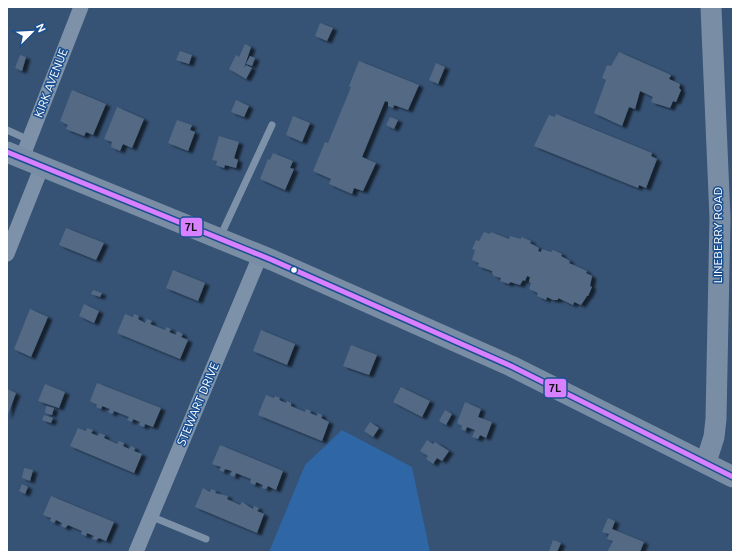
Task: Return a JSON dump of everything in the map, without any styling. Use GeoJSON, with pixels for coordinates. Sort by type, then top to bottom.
{"type":"FeatureCollection","features":[{"type":"Feature","properties":{"kind":"main road","name":"LINEBERRY ROAD"},"geometry":{"type":"LineString","coordinates":[[706,462],[714,437],[716,419],[720,218],[711,7]]}},
{"type":"Feature","properties":{"kind":"main road"},"geometry":{"type":"LineString","coordinates":[[19,150],[42,166],[260,256],[504,363],[733,476]]}},
{"type":"Feature","properties":{"kind":"street","name":"KIRK AVENUE"},"geometry":{"type":"LineString","coordinates":[[19,150],[81,7]]}},
{"type":"Feature","properties":{"kind":"street"},"geometry":{"type":"LineString","coordinates":[[7,254],[42,166]]}},
{"type":"Feature","properties":{"kind":"street","name":"STEWART DRIVE"},"geometry":{"type":"LineString","coordinates":[[136,552],[260,256]]}},
{"type":"Feature","properties":{"kind":"lane"},"geometry":{"type":"LineString","coordinates":[[219,239],[272,126]]}},
{"type":"Feature","properties":{"kind":"lane"},"geometry":{"type":"LineString","coordinates":[[7,130],[19,150]]}},
{"type":"Feature","properties":{"kind":"lane"},"geometry":{"type":"LineString","coordinates":[[150,516],[206,539]]}},
{"type":"Feature","properties":{"kind":"shaded area"},"geometry":{"type":"Polygon","coordinates":[[[342,430],[412,467],[430,552],[269,552],[305,465],[342,430]]]}},
{"type":"Feature","properties":{"kind":"building"},"geometry":{"type":"Polygon","coordinates":[[[320,23],[333,28],[327,41],[315,36],[320,23]]]}},
{"type":"Feature","properties":{"kind":"building"},"geometry":{"type":"Polygon","coordinates":[[[245,44],[251,47],[244,68],[246,65],[252,68],[246,79],[229,69],[236,55],[239,57],[245,44]]]}},
{"type":"Feature","properties":{"kind":"building"},"geometry":{"type":"Polygon","coordinates":[[[180,51],[192,55],[189,64],[176,60],[180,51]]]}},
{"type":"Feature","properties":{"kind":"building"},"geometry":{"type":"Polygon","coordinates":[[[619,52],[671,75],[669,79],[680,84],[679,88],[681,90],[676,102],[673,101],[670,108],[651,102],[653,97],[640,91],[635,109],[629,107],[622,126],[594,113],[606,80],[602,78],[607,65],[611,66],[619,52]]]}},
{"type":"Feature","properties":{"kind":"building"},"geometry":{"type":"Polygon","coordinates":[[[20,55],[26,57],[22,71],[15,68],[20,55]]]}},
{"type":"Feature","properties":{"kind":"building"},"geometry":{"type":"Polygon","coordinates":[[[250,56],[255,58],[252,66],[246,64],[250,56]]]}},
{"type":"Feature","properties":{"kind":"building"},"geometry":{"type":"Polygon","coordinates":[[[359,61],[419,85],[408,110],[394,105],[393,108],[388,106],[388,102],[385,101],[362,157],[376,163],[363,191],[354,188],[352,194],[329,184],[331,179],[313,171],[325,142],[328,143],[351,87],[349,86],[359,61]]]}},
{"type":"Feature","properties":{"kind":"building"},"geometry":{"type":"Polygon","coordinates":[[[436,63],[445,67],[438,84],[429,80],[436,63]]]}},
{"type":"Feature","properties":{"kind":"building"},"geometry":{"type":"Polygon","coordinates":[[[72,90],[106,104],[93,135],[86,132],[84,136],[66,129],[68,125],[60,121],[72,90]]]}},
{"type":"Feature","properties":{"kind":"building"},"geometry":{"type":"Polygon","coordinates":[[[236,100],[249,106],[244,117],[231,112],[236,100]]]}},
{"type":"Feature","properties":{"kind":"building"},"geometry":{"type":"Polygon","coordinates":[[[117,107],[144,119],[132,148],[123,144],[120,151],[111,147],[112,142],[104,139],[117,107]]]}},
{"type":"Feature","properties":{"kind":"building"},"geometry":{"type":"Polygon","coordinates":[[[556,114],[652,153],[651,156],[657,159],[646,188],[639,185],[638,188],[534,146],[549,115],[555,117],[556,114]]]}},
{"type":"Feature","properties":{"kind":"building"},"geometry":{"type":"Polygon","coordinates":[[[293,116],[310,123],[302,142],[286,135],[293,116]]]}},
{"type":"Feature","properties":{"kind":"building"},"geometry":{"type":"Polygon","coordinates":[[[390,117],[398,120],[394,129],[386,125],[390,117]]]}},
{"type":"Feature","properties":{"kind":"building"},"geometry":{"type":"Polygon","coordinates":[[[177,120],[192,125],[190,130],[195,132],[188,151],[168,143],[177,120]]]}},
{"type":"Feature","properties":{"kind":"building"},"geometry":{"type":"Polygon","coordinates":[[[219,136],[239,142],[234,158],[238,160],[236,168],[225,165],[224,168],[216,165],[217,161],[212,160],[219,136]]]}},
{"type":"Feature","properties":{"kind":"building"},"geometry":{"type":"Polygon","coordinates":[[[273,153],[293,161],[290,168],[294,169],[285,190],[260,179],[268,159],[270,160],[273,153]]]}},
{"type":"Feature","properties":{"kind":"building"},"geometry":{"type":"Polygon","coordinates":[[[66,228],[104,243],[96,260],[59,245],[66,228]]]}},
{"type":"Feature","properties":{"kind":"building"},"geometry":{"type":"Polygon","coordinates":[[[484,232],[490,234],[491,232],[509,239],[510,236],[521,239],[521,237],[531,241],[530,243],[539,248],[538,251],[541,252],[542,249],[551,252],[553,250],[562,254],[561,256],[570,261],[569,263],[587,271],[586,273],[592,276],[590,286],[592,287],[588,296],[581,305],[574,302],[573,305],[558,298],[558,300],[553,300],[547,297],[546,300],[537,296],[538,293],[529,289],[531,283],[529,282],[530,277],[527,276],[525,281],[523,280],[520,285],[500,281],[501,278],[494,276],[492,271],[478,266],[479,263],[472,260],[475,250],[472,249],[476,240],[479,241],[484,232]]]}},
{"type":"Feature","properties":{"kind":"building"},"geometry":{"type":"Polygon","coordinates":[[[173,270],[205,283],[198,301],[166,288],[173,270]]]}},
{"type":"Feature","properties":{"kind":"building"},"geometry":{"type":"Polygon","coordinates":[[[93,290],[102,293],[100,297],[91,294],[93,290]]]}},
{"type":"Feature","properties":{"kind":"building"},"geometry":{"type":"Polygon","coordinates":[[[84,304],[99,311],[94,323],[79,316],[84,304]]]}},
{"type":"Feature","properties":{"kind":"building"},"geometry":{"type":"Polygon","coordinates":[[[30,309],[48,317],[31,357],[14,349],[30,309]]]}},
{"type":"Feature","properties":{"kind":"building"},"geometry":{"type":"Polygon","coordinates":[[[125,314],[133,317],[134,314],[139,316],[138,319],[145,323],[147,319],[152,321],[150,324],[165,330],[166,327],[171,329],[169,332],[176,335],[177,331],[183,334],[181,337],[188,340],[180,359],[117,333],[125,314]]]}},
{"type":"Feature","properties":{"kind":"building"},"geometry":{"type":"Polygon","coordinates":[[[261,330],[295,344],[287,365],[253,351],[261,330]]]}},
{"type":"Feature","properties":{"kind":"building"},"geometry":{"type":"Polygon","coordinates":[[[351,345],[377,355],[369,375],[343,366],[351,345]]]}},
{"type":"Feature","properties":{"kind":"building"},"geometry":{"type":"Polygon","coordinates":[[[97,383],[161,408],[153,427],[145,424],[144,427],[139,425],[140,422],[133,419],[132,422],[127,420],[129,417],[114,411],[112,414],[108,412],[110,409],[102,406],[101,409],[96,407],[97,405],[90,401],[97,383]]]}},
{"type":"Feature","properties":{"kind":"building"},"geometry":{"type":"Polygon","coordinates":[[[45,384],[65,392],[59,408],[38,401],[45,384]]]}},
{"type":"Feature","properties":{"kind":"building"},"geometry":{"type":"Polygon","coordinates":[[[401,387],[430,401],[422,417],[393,402],[401,387]]]}},
{"type":"Feature","properties":{"kind":"building"},"geometry":{"type":"Polygon","coordinates":[[[7,389],[16,393],[7,417],[7,389]]]}},
{"type":"Feature","properties":{"kind":"building"},"geometry":{"type":"Polygon","coordinates":[[[266,395],[274,398],[275,396],[280,398],[279,400],[286,403],[287,401],[291,403],[291,406],[305,412],[306,409],[311,411],[310,413],[317,416],[318,413],[322,415],[321,418],[329,422],[322,441],[258,415],[266,395]]]}},
{"type":"Feature","properties":{"kind":"building"},"geometry":{"type":"Polygon","coordinates":[[[465,402],[481,409],[478,417],[492,422],[486,438],[480,435],[478,439],[472,437],[475,430],[467,427],[465,431],[461,429],[462,426],[457,423],[465,402]]]}},
{"type":"Feature","properties":{"kind":"building"},"geometry":{"type":"Polygon","coordinates":[[[46,406],[54,408],[52,415],[45,413],[46,406]]]}},
{"type":"Feature","properties":{"kind":"building"},"geometry":{"type":"Polygon","coordinates":[[[445,410],[452,414],[446,425],[439,421],[445,410]]]}},
{"type":"Feature","properties":{"kind":"building"},"geometry":{"type":"Polygon","coordinates":[[[44,415],[53,418],[51,423],[42,420],[44,415]]]}},
{"type":"Feature","properties":{"kind":"building"},"geometry":{"type":"Polygon","coordinates":[[[370,422],[379,428],[373,437],[364,431],[370,422]]]}},
{"type":"Feature","properties":{"kind":"building"},"geometry":{"type":"Polygon","coordinates":[[[78,428],[86,431],[87,428],[93,430],[91,433],[98,436],[99,433],[105,435],[104,438],[117,444],[119,441],[124,443],[123,446],[129,449],[131,446],[135,448],[134,451],[142,454],[134,473],[70,446],[78,428]]]}},
{"type":"Feature","properties":{"kind":"building"},"geometry":{"type":"Polygon","coordinates":[[[427,440],[433,444],[435,442],[449,451],[442,461],[437,458],[433,464],[426,459],[428,456],[420,451],[427,440]]]}},
{"type":"Feature","properties":{"kind":"building"},"geometry":{"type":"Polygon","coordinates":[[[220,445],[283,471],[276,490],[268,486],[266,489],[262,488],[263,485],[256,482],[255,485],[250,483],[251,479],[236,473],[234,477],[230,475],[232,471],[225,469],[223,472],[219,470],[221,467],[212,464],[220,445]]]}},
{"type":"Feature","properties":{"kind":"building"},"geometry":{"type":"Polygon","coordinates":[[[24,468],[33,470],[30,481],[22,478],[24,468]]]}},
{"type":"Feature","properties":{"kind":"building"},"geometry":{"type":"Polygon","coordinates":[[[22,484],[28,487],[25,494],[19,491],[22,484]]]}},
{"type":"Feature","properties":{"kind":"building"},"geometry":{"type":"Polygon","coordinates":[[[203,488],[210,492],[211,489],[216,491],[215,493],[228,496],[227,499],[240,505],[242,502],[253,509],[254,506],[259,508],[257,511],[264,514],[257,533],[195,507],[203,488]]]}},
{"type":"Feature","properties":{"kind":"building"},"geometry":{"type":"Polygon","coordinates":[[[51,496],[114,522],[106,541],[99,538],[96,540],[92,539],[94,536],[87,533],[86,536],[81,534],[82,531],[68,525],[65,528],[61,526],[62,523],[56,520],[54,523],[50,521],[51,518],[43,515],[51,496]]]}},
{"type":"Feature","properties":{"kind":"building"},"geometry":{"type":"Polygon","coordinates":[[[608,518],[615,521],[612,529],[644,542],[640,552],[607,552],[613,541],[607,539],[609,534],[602,532],[608,518]]]}},
{"type":"Feature","properties":{"kind":"building"},"geometry":{"type":"Polygon","coordinates":[[[553,540],[561,543],[557,552],[549,551],[553,540]]]}},
{"type":"Feature","properties":{"kind":"transit line","name":"7L"},"geometry":{"type":"LineString","coordinates":[[7,152],[272,260],[511,366],[733,477]]}}]}
